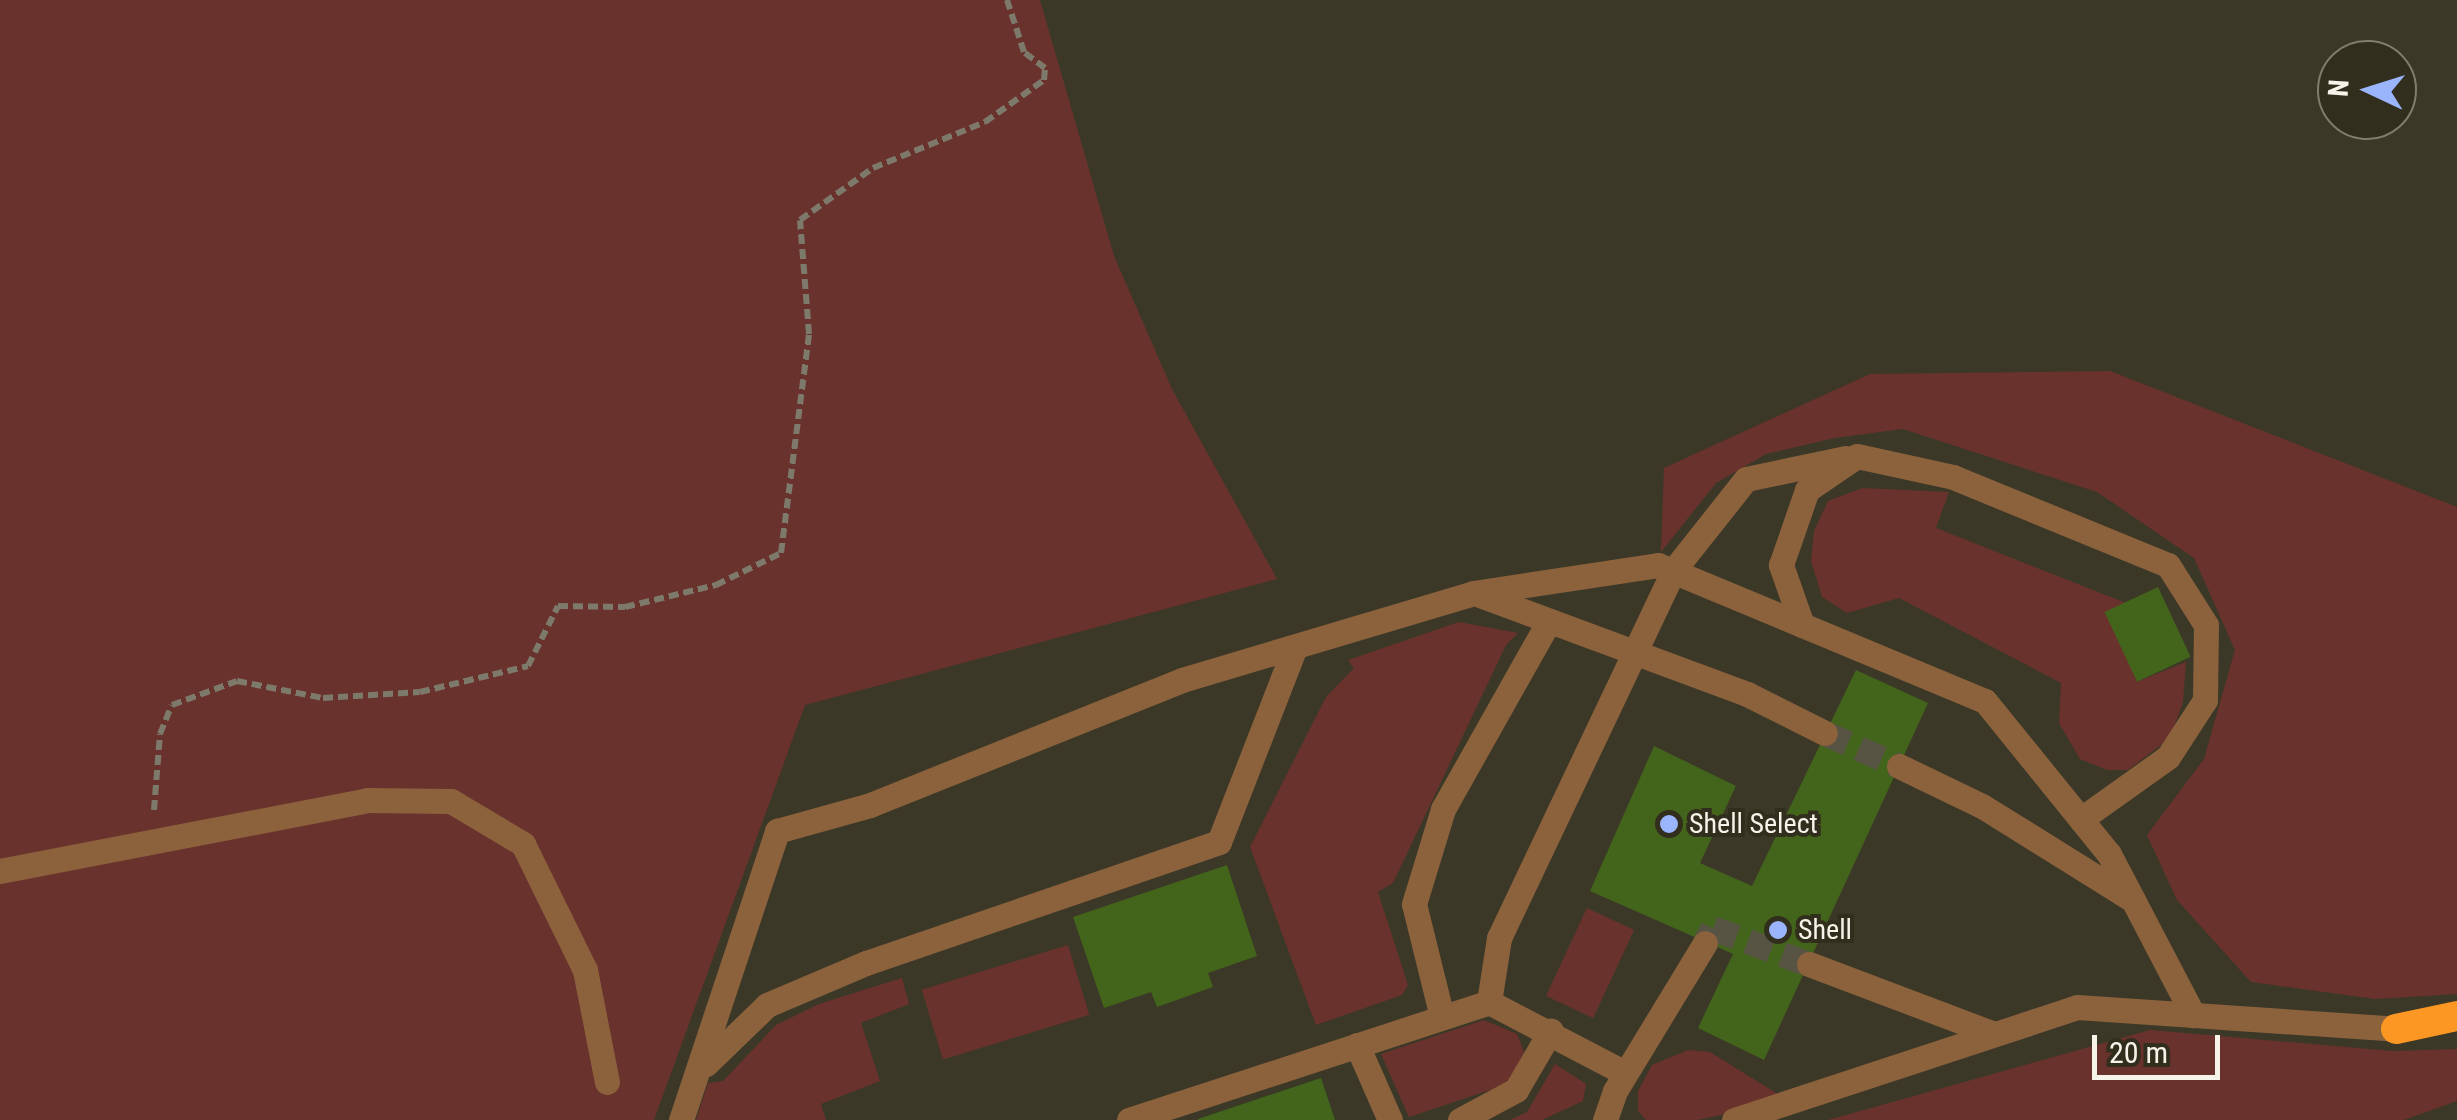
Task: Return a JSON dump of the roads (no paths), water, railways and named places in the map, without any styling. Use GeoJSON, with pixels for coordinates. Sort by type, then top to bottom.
{"type":"FeatureCollection","features":[{"type":"Feature","properties":{"kind":"highway"},"geometry":{"type":"LineString","coordinates":[[2396,1029],[2457,1016]]}},
{"type":"Feature","properties":{"kind":"street"},"geometry":{"type":"LineString","coordinates":[[1802,625],[1781,564],[1807,490],[1857,456]]}},
{"type":"Feature","properties":{"kind":"street"},"geometry":{"type":"LineString","coordinates":[[1489,1002],[1500,938],[1673,571],[1746,478],[1857,456],[1954,477],[2168,566],[2206,626],[2206,700],[2168,757],[2081,819]]}},
{"type":"Feature","properties":{"kind":"street"},"geometry":{"type":"LineString","coordinates":[[681,1120],[703,1067],[777,832],[870,805],[1182,680],[1473,593],[1658,565],[1985,701],[2110,854],[2192,1014]]}},
{"type":"Feature","properties":{"kind":"street"},"geometry":{"type":"LineString","coordinates":[[1473,593],[1748,694],[1825,733]]}},
{"type":"Feature","properties":{"kind":"street"},"geometry":{"type":"LineString","coordinates":[[1442,1017],[1414,904],[1443,809],[1549,621]]}},
{"type":"Feature","properties":{"kind":"street"},"geometry":{"type":"LineString","coordinates":[[703,1067],[767,1004],[866,963],[1219,842],[1295,647]]}},
{"type":"Feature","properties":{"kind":"street"},"geometry":{"type":"LineString","coordinates":[[1900,766],[1982,806],[2133,900]]}},
{"type":"Feature","properties":{"kind":"street"},"geometry":{"type":"LineString","coordinates":[[0,870],[152,846],[367,800],[452,800],[523,844],[584,970],[607,1082]]}},
{"type":"Feature","properties":{"kind":"street"},"geometry":{"type":"LineString","coordinates":[[1604,1120],[1625,1073],[1705,943]]}},
{"type":"Feature","properties":{"kind":"street"},"geometry":{"type":"LineString","coordinates":[[1809,964],[1994,1034]]}},
{"type":"Feature","properties":{"kind":"street"},"geometry":{"type":"LineString","coordinates":[[1128,1120],[1489,1002],[1552,1030],[1625,1073]]}},
{"type":"Feature","properties":{"kind":"street"},"geometry":{"type":"LineString","coordinates":[[1734,1120],[2077,1006],[2396,1029]]}},
{"type":"Feature","properties":{"kind":"street"},"geometry":{"type":"LineString","coordinates":[[1460,1120],[1516,1090],[1552,1030]]}},
{"type":"Feature","properties":{"kind":"street"},"geometry":{"type":"LineString","coordinates":[[1358,1045],[1390,1120]]}},
{"type":"Feature","properties":{"kind":"tunnel"},"geometry":{"type":"LineString","coordinates":[[1825,733],[1899,766]]}},
{"type":"Feature","properties":{"kind":"tunnel"},"geometry":{"type":"LineString","coordinates":[[1705,943],[1713,928],[1809,964]]}},
{"type":"Feature","properties":{"kind":"place","name":"Shell Select"},"geometry":{"type":"Point","coordinates":[1669,824]}},
{"type":"Feature","properties":{"kind":"place","name":"Shell"},"geometry":{"type":"Point","coordinates":[1778,930]}}]}
